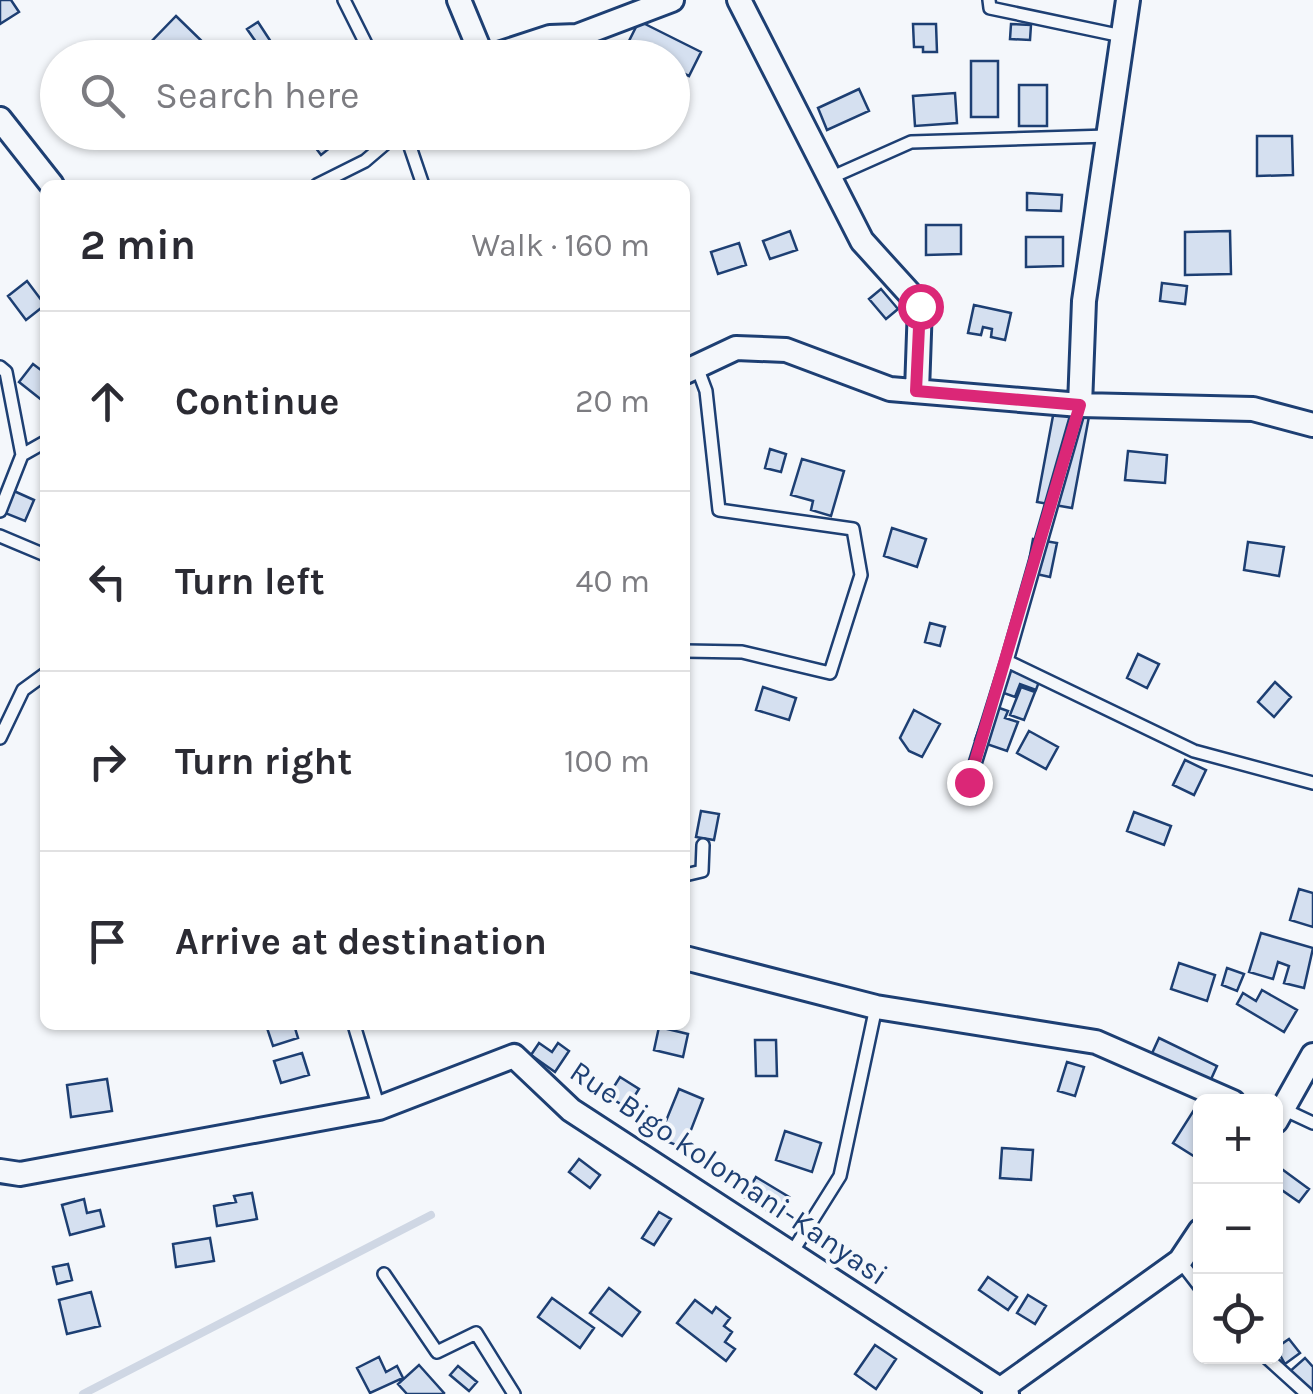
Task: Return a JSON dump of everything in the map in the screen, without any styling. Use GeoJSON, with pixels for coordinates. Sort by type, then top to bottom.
{"type":"FeatureCollection","features":[{"type":"Feature","properties":{"kind":"street"},"geometry":{"type":"LineString","coordinates":[[459,0],[476,40]]}},
{"type":"Feature","properties":{"kind":"street"},"geometry":{"type":"LineString","coordinates":[[541,40],[577,36],[672,0]]}},
{"type":"Feature","properties":{"kind":"street"},"geometry":{"type":"LineString","coordinates":[[739,0],[862,241],[920,306],[916,391]]}},
{"type":"Feature","properties":{"kind":"street"},"geometry":{"type":"LineString","coordinates":[[1080,405],[1084,301],[1128,0]]}},
{"type":"Feature","properties":{"kind":"street"},"geometry":{"type":"LineString","coordinates":[[0,119],[48,180]]}},
{"type":"Feature","properties":{"kind":"street"},"geometry":{"type":"LineString","coordinates":[[691,369],[736,348],[786,350],[890,389],[1080,405],[1253,410],[1313,425]]}},
{"type":"Feature","properties":{"kind":"street"},"geometry":{"type":"LineString","coordinates":[[690,957],[876,1008],[1096,1042],[1215,1094]]}},
{"type":"Feature","properties":{"kind":"street"},"geometry":{"type":"LineString","coordinates":[[1283,1109],[1313,1054]]}},
{"type":"Feature","properties":{"kind":"street","name":"Rue Bigo kolomani-Kanyasi"},"geometry":{"type":"LineString","coordinates":[[0,1171],[20,1174],[379,1108],[514,1056],[571,1110],[1001,1392]]}},
{"type":"Feature","properties":{"kind":"street"},"geometry":{"type":"LineString","coordinates":[[1001,1392],[1180,1260],[1193,1241]]}},
{"type":"Feature","properties":{"kind":"lane"},"geometry":{"type":"LineString","coordinates":[[344,0],[364,40]]}},
{"type":"Feature","properties":{"kind":"lane"},"geometry":{"type":"LineString","coordinates":[[990,0],[990,8],[1122,36]]}},
{"type":"Feature","properties":{"kind":"lane"},"geometry":{"type":"LineString","coordinates":[[830,178],[911,142],[1108,136]]}},
{"type":"Feature","properties":{"kind":"lane"},"geometry":{"type":"LineString","coordinates":[[327,180],[379,150]]}},
{"type":"Feature","properties":{"kind":"lane"},"geometry":{"type":"LineString","coordinates":[[409,150],[422,180]]}},
{"type":"Feature","properties":{"kind":"lane"},"geometry":{"type":"LineString","coordinates":[[0,368],[6,372],[22,456],[0,511]]}},
{"type":"Feature","properties":{"kind":"lane"},"geometry":{"type":"LineString","coordinates":[[690,650],[742,652],[830,673],[861,575],[853,529],[719,510],[706,391],[691,369]]}},
{"type":"Feature","properties":{"kind":"lane"},"geometry":{"type":"LineString","coordinates":[[969,782],[1080,405]]}},
{"type":"Feature","properties":{"kind":"lane"},"geometry":{"type":"LineString","coordinates":[[22,456],[40,445]]}},
{"type":"Feature","properties":{"kind":"lane"},"geometry":{"type":"LineString","coordinates":[[0,536],[40,553]]}},
{"type":"Feature","properties":{"kind":"lane"},"geometry":{"type":"LineString","coordinates":[[1007,661],[1194,751],[1313,782]]}},
{"type":"Feature","properties":{"kind":"lane"},"geometry":{"type":"LineString","coordinates":[[0,738],[23,690],[40,678]]}},
{"type":"Feature","properties":{"kind":"lane"},"geometry":{"type":"LineString","coordinates":[[690,873],[702,872],[703,846]]}},
{"type":"Feature","properties":{"kind":"lane"},"geometry":{"type":"LineString","coordinates":[[791,1254],[840,1176],[876,1008]]}},
{"type":"Feature","properties":{"kind":"lane"},"geometry":{"type":"LineString","coordinates":[[356,1030],[379,1108]]}},
{"type":"Feature","properties":{"kind":"lane"},"geometry":{"type":"LineString","coordinates":[[1283,1119],[1313,1123]]}},
{"type":"Feature","properties":{"kind":"lane"},"geometry":{"type":"LineString","coordinates":[[1180,1260],[1193,1278]]}},
{"type":"Feature","properties":{"kind":"lane"},"geometry":{"type":"LineString","coordinates":[[384,1274],[437,1352],[476,1333],[514,1394]]}},
{"type":"Feature","properties":{"kind":"lane"},"geometry":{"type":"LineString","coordinates":[[1275,1364],[1307,1394]]}},
{"type":"Feature","properties":{"kind":"building"},"geometry":{"type":"Polygon","coordinates":[[[0,0],[11,0],[19,12],[0,24],[0,0]]]}},
{"type":"Feature","properties":{"kind":"building"},"geometry":{"type":"Polygon","coordinates":[[[176,16],[201,40],[153,40],[176,16]]]}},
{"type":"Feature","properties":{"kind":"building"},"geometry":{"type":"Polygon","coordinates":[[[639,21],[677,40],[630,40],[639,21]]]}},
{"type":"Feature","properties":{"kind":"building"},"geometry":{"type":"Polygon","coordinates":[[[258,22],[270,40],[255,40],[247,29],[258,22]]]}},
{"type":"Feature","properties":{"kind":"building"},"geometry":{"type":"Polygon","coordinates":[[[913,24],[936,24],[937,52],[914,47],[913,24]]]}},
{"type":"Feature","properties":{"kind":"building"},"geometry":{"type":"Polygon","coordinates":[[[1011,24],[1031,25],[1030,40],[1010,39],[1011,24]]]}},
{"type":"Feature","properties":{"kind":"building"},"geometry":{"type":"Polygon","coordinates":[[[690,46],[701,52],[690,74],[690,46]]]}},
{"type":"Feature","properties":{"kind":"building"},"geometry":{"type":"Polygon","coordinates":[[[971,61],[998,61],[998,117],[971,117],[971,61]]]}},
{"type":"Feature","properties":{"kind":"building"},"geometry":{"type":"Polygon","coordinates":[[[1019,85],[1047,85],[1047,126],[1019,126],[1019,85]]]}},
{"type":"Feature","properties":{"kind":"building"},"geometry":{"type":"Polygon","coordinates":[[[859,89],[869,111],[827,130],[818,108],[859,89]]]}},
{"type":"Feature","properties":{"kind":"building"},"geometry":{"type":"Polygon","coordinates":[[[955,93],[957,123],[915,126],[913,96],[955,93]]]}},
{"type":"Feature","properties":{"kind":"building"},"geometry":{"type":"Polygon","coordinates":[[[1257,136],[1292,136],[1293,175],[1257,176],[1257,136]]]}},
{"type":"Feature","properties":{"kind":"building"},"geometry":{"type":"Polygon","coordinates":[[[1027,193],[1062,195],[1061,211],[1027,210],[1027,193]]]}},
{"type":"Feature","properties":{"kind":"building"},"geometry":{"type":"Polygon","coordinates":[[[926,225],[961,225],[961,254],[926,255],[926,225]]]}},
{"type":"Feature","properties":{"kind":"building"},"geometry":{"type":"Polygon","coordinates":[[[790,231],[797,250],[770,259],[763,241],[790,231]]]}},
{"type":"Feature","properties":{"kind":"building"},"geometry":{"type":"Polygon","coordinates":[[[1230,231],[1231,274],[1185,275],[1185,232],[1230,231]]]}},
{"type":"Feature","properties":{"kind":"building"},"geometry":{"type":"Polygon","coordinates":[[[1026,237],[1063,237],[1063,266],[1026,267],[1026,237]]]}},
{"type":"Feature","properties":{"kind":"building"},"geometry":{"type":"Polygon","coordinates":[[[739,243],[746,265],[718,274],[711,252],[739,243]]]}},
{"type":"Feature","properties":{"kind":"building"},"geometry":{"type":"Polygon","coordinates":[[[27,281],[40,298],[40,309],[26,320],[8,296],[27,281]]]}},
{"type":"Feature","properties":{"kind":"building"},"geometry":{"type":"Polygon","coordinates":[[[1162,283],[1187,286],[1185,304],[1160,301],[1162,283]]]}},
{"type":"Feature","properties":{"kind":"building"},"geometry":{"type":"Polygon","coordinates":[[[881,289],[898,309],[886,319],[869,299],[881,289]]]}},
{"type":"Feature","properties":{"kind":"building"},"geometry":{"type":"Polygon","coordinates":[[[974,305],[1011,313],[1005,340],[991,337],[992,329],[983,327],[981,335],[968,333],[974,305]]]}},
{"type":"Feature","properties":{"kind":"building"},"geometry":{"type":"Polygon","coordinates":[[[33,364],[40,369],[40,399],[19,382],[33,364]]]}},
{"type":"Feature","properties":{"kind":"building"},"geometry":{"type":"Polygon","coordinates":[[[1055,405],[1090,411],[1072,508],[1037,502],[1055,405]]]}},
{"type":"Feature","properties":{"kind":"building"},"geometry":{"type":"Polygon","coordinates":[[[770,449],[786,454],[781,472],[765,468],[770,449]]]}},
{"type":"Feature","properties":{"kind":"building"},"geometry":{"type":"Polygon","coordinates":[[[1128,451],[1167,455],[1165,483],[1125,480],[1128,451]]]}},
{"type":"Feature","properties":{"kind":"building"},"geometry":{"type":"Polygon","coordinates":[[[802,459],[844,471],[831,516],[811,510],[813,501],[791,495],[802,459]]]}},
{"type":"Feature","properties":{"kind":"building"},"geometry":{"type":"Polygon","coordinates":[[[5,487],[34,500],[25,521],[0,511],[5,487]]]}},
{"type":"Feature","properties":{"kind":"building"},"geometry":{"type":"Polygon","coordinates":[[[892,528],[926,539],[917,567],[884,556],[892,528]]]}},
{"type":"Feature","properties":{"kind":"building"},"geometry":{"type":"Polygon","coordinates":[[[1033,539],[1057,543],[1050,577],[1027,572],[1033,539]]]}},
{"type":"Feature","properties":{"kind":"building"},"geometry":{"type":"Polygon","coordinates":[[[1248,542],[1284,547],[1279,576],[1244,570],[1248,542]]]}},
{"type":"Feature","properties":{"kind":"building"},"geometry":{"type":"Polygon","coordinates":[[[930,623],[945,627],[940,646],[925,642],[930,623]]]}},
{"type":"Feature","properties":{"kind":"building"},"geometry":{"type":"Polygon","coordinates":[[[1138,654],[1159,664],[1147,688],[1127,678],[1138,654]]]}},
{"type":"Feature","properties":{"kind":"building"},"geometry":{"type":"Polygon","coordinates":[[[1007,666],[1040,679],[1036,690],[1020,684],[1015,697],[998,691],[1007,666]]]}},
{"type":"Feature","properties":{"kind":"building"},"geometry":{"type":"Polygon","coordinates":[[[1275,682],[1291,697],[1274,717],[1258,702],[1275,682]]]}},
{"type":"Feature","properties":{"kind":"building"},"geometry":{"type":"Polygon","coordinates":[[[763,687],[796,698],[789,720],[756,710],[763,687]]]}},
{"type":"Feature","properties":{"kind":"building"},"geometry":{"type":"Polygon","coordinates":[[[1021,687],[1035,692],[1024,720],[1010,715],[1021,687]]]}},
{"type":"Feature","properties":{"kind":"building"},"geometry":{"type":"Polygon","coordinates":[[[988,704],[1008,711],[1005,718],[1018,722],[1007,751],[975,740],[988,704]]]}},
{"type":"Feature","properties":{"kind":"building"},"geometry":{"type":"Polygon","coordinates":[[[914,710],[940,724],[922,757],[909,751],[900,738],[914,710]]]}},
{"type":"Feature","properties":{"kind":"building"},"geometry":{"type":"Polygon","coordinates":[[[1029,731],[1058,747],[1046,769],[1017,753],[1029,731]]]}},
{"type":"Feature","properties":{"kind":"building"},"geometry":{"type":"Polygon","coordinates":[[[1185,760],[1206,770],[1194,795],[1173,785],[1185,760]]]}},
{"type":"Feature","properties":{"kind":"building"},"geometry":{"type":"Polygon","coordinates":[[[701,811],[719,814],[714,840],[696,837],[701,811]]]}},
{"type":"Feature","properties":{"kind":"building"},"geometry":{"type":"Polygon","coordinates":[[[1134,812],[1171,826],[1164,845],[1127,831],[1134,812]]]}},
{"type":"Feature","properties":{"kind":"building"},"geometry":{"type":"Polygon","coordinates":[[[1299,889],[1313,893],[1313,927],[1290,920],[1299,889]]]}},
{"type":"Feature","properties":{"kind":"building"},"geometry":{"type":"Polygon","coordinates":[[[1261,933],[1313,948],[1304,988],[1284,983],[1289,966],[1278,962],[1273,979],[1249,972],[1261,933]]]}},
{"type":"Feature","properties":{"kind":"building"},"geometry":{"type":"Polygon","coordinates":[[[1179,963],[1215,975],[1207,1001],[1171,989],[1179,963]]]}},
{"type":"Feature","properties":{"kind":"building"},"geometry":{"type":"Polygon","coordinates":[[[1227,968],[1244,974],[1237,991],[1222,985],[1227,968]]]}},
{"type":"Feature","properties":{"kind":"building"},"geometry":{"type":"Polygon","coordinates":[[[1262,990],[1297,1010],[1284,1032],[1237,1004],[1243,993],[1256,1001],[1262,990]]]}},
{"type":"Feature","properties":{"kind":"building"},"geometry":{"type":"Polygon","coordinates":[[[268,1030],[296,1030],[298,1038],[273,1046],[268,1030]]]}},
{"type":"Feature","properties":{"kind":"building"},"geometry":{"type":"Polygon","coordinates":[[[658,1030],[688,1034],[683,1057],[654,1050],[658,1030]]]}},
{"type":"Feature","properties":{"kind":"building"},"geometry":{"type":"Polygon","coordinates":[[[1159,1038],[1217,1066],[1207,1088],[1149,1060],[1159,1038]]]}},
{"type":"Feature","properties":{"kind":"building"},"geometry":{"type":"Polygon","coordinates":[[[755,1040],[776,1040],[777,1076],[756,1076],[755,1040]]]}},
{"type":"Feature","properties":{"kind":"building"},"geometry":{"type":"Polygon","coordinates":[[[539,1043],[552,1052],[558,1043],[569,1051],[555,1072],[531,1055],[539,1043]]]}},
{"type":"Feature","properties":{"kind":"building"},"geometry":{"type":"Polygon","coordinates":[[[302,1053],[309,1075],[281,1083],[274,1061],[302,1053]]]}},
{"type":"Feature","properties":{"kind":"building"},"geometry":{"type":"Polygon","coordinates":[[[1067,1062],[1084,1067],[1075,1096],[1058,1091],[1067,1062]]]}},
{"type":"Feature","properties":{"kind":"building"},"geometry":{"type":"Polygon","coordinates":[[[620,1077],[639,1089],[627,1108],[608,1096],[620,1077]]]}},
{"type":"Feature","properties":{"kind":"building"},"geometry":{"type":"Polygon","coordinates":[[[107,1079],[112,1111],[71,1117],[67,1085],[107,1079]]]}},
{"type":"Feature","properties":{"kind":"building"},"geometry":{"type":"Polygon","coordinates":[[[679,1089],[703,1099],[684,1148],[645,1133],[652,1116],[666,1121],[679,1089]]]}},
{"type":"Feature","properties":{"kind":"building"},"geometry":{"type":"Polygon","coordinates":[[[1193,1112],[1193,1156],[1173,1143],[1193,1112]]]}},
{"type":"Feature","properties":{"kind":"building"},"geometry":{"type":"Polygon","coordinates":[[[785,1131],[821,1143],[812,1172],[776,1160],[785,1131]]]}},
{"type":"Feature","properties":{"kind":"building"},"geometry":{"type":"Polygon","coordinates":[[[1002,1148],[1033,1150],[1031,1180],[1000,1178],[1002,1148]]]}},
{"type":"Feature","properties":{"kind":"building"},"geometry":{"type":"Polygon","coordinates":[[[579,1159],[600,1175],[590,1188],[569,1172],[579,1159]]]}},
{"type":"Feature","properties":{"kind":"building"},"geometry":{"type":"Polygon","coordinates":[[[1283,1170],[1309,1189],[1299,1202],[1283,1191],[1283,1170]]]}},
{"type":"Feature","properties":{"kind":"building"},"geometry":{"type":"Polygon","coordinates":[[[756,1177],[789,1197],[777,1217],[744,1197],[756,1177]]]}},
{"type":"Feature","properties":{"kind":"building"},"geometry":{"type":"Polygon","coordinates":[[[252,1193],[257,1219],[217,1226],[214,1206],[236,1202],[234,1196],[252,1193]]]}},
{"type":"Feature","properties":{"kind":"building"},"geometry":{"type":"Polygon","coordinates":[[[84,1199],[87,1213],[100,1210],[104,1226],[70,1235],[62,1205],[84,1199]]]}},
{"type":"Feature","properties":{"kind":"building"},"geometry":{"type":"Polygon","coordinates":[[[659,1212],[671,1219],[654,1245],[642,1238],[659,1212]]]}},
{"type":"Feature","properties":{"kind":"building"},"geometry":{"type":"Polygon","coordinates":[[[210,1238],[214,1261],[176,1267],[173,1244],[210,1238]]]}},
{"type":"Feature","properties":{"kind":"building"},"geometry":{"type":"Polygon","coordinates":[[[68,1264],[72,1280],[57,1284],[53,1267],[68,1264]]]}},
{"type":"Feature","properties":{"kind":"building"},"geometry":{"type":"Polygon","coordinates":[[[988,1277],[1017,1297],[1008,1310],[979,1290],[988,1277]]]}},
{"type":"Feature","properties":{"kind":"building"},"geometry":{"type":"Polygon","coordinates":[[[609,1288],[640,1312],[622,1336],[590,1313],[609,1288]]]}},
{"type":"Feature","properties":{"kind":"building"},"geometry":{"type":"Polygon","coordinates":[[[91,1292],[100,1326],[67,1334],[59,1300],[91,1292]]]}},
{"type":"Feature","properties":{"kind":"building"},"geometry":{"type":"Polygon","coordinates":[[[1028,1295],[1046,1306],[1035,1324],[1017,1313],[1028,1295]]]}},
{"type":"Feature","properties":{"kind":"building"},"geometry":{"type":"Polygon","coordinates":[[[552,1298],[594,1328],[580,1348],[538,1317],[552,1298]]]}},
{"type":"Feature","properties":{"kind":"building"},"geometry":{"type":"Polygon","coordinates":[[[695,1300],[712,1313],[716,1307],[730,1318],[724,1326],[732,1332],[725,1342],[735,1349],[726,1361],[677,1323],[695,1300]]]}},
{"type":"Feature","properties":{"kind":"building"},"geometry":{"type":"Polygon","coordinates":[[[1289,1339],[1300,1353],[1285,1364],[1283,1360],[1283,1343],[1289,1339]]]}},
{"type":"Feature","properties":{"kind":"building"},"geometry":{"type":"Polygon","coordinates":[[[875,1345],[896,1359],[876,1389],[855,1374],[875,1345]]]}},
{"type":"Feature","properties":{"kind":"building"},"geometry":{"type":"Polygon","coordinates":[[[379,1357],[386,1372],[397,1366],[403,1378],[370,1393],[357,1368],[379,1357]]]}},
{"type":"Feature","properties":{"kind":"building"},"geometry":{"type":"Polygon","coordinates":[[[1305,1358],[1313,1367],[1313,1394],[1307,1394],[1288,1373],[1305,1358]]]}},
{"type":"Feature","properties":{"kind":"building"},"geometry":{"type":"Polygon","coordinates":[[[419,1365],[443,1394],[407,1394],[398,1384],[419,1365]]]}},
{"type":"Feature","properties":{"kind":"building"},"geometry":{"type":"Polygon","coordinates":[[[458,1366],[477,1382],[469,1391],[450,1375],[458,1366]]]}},
{"type":"Feature","properties":{"kind":"waterway"},"geometry":{"type":"LineString","coordinates":[[83,1394],[431,1215]]}},
{"type":"Feature","properties":{"kind":"route"},"geometry":{"type":"LineString","coordinates":[[920,306],[916,391],[1080,405],[969,782]]}}]}
